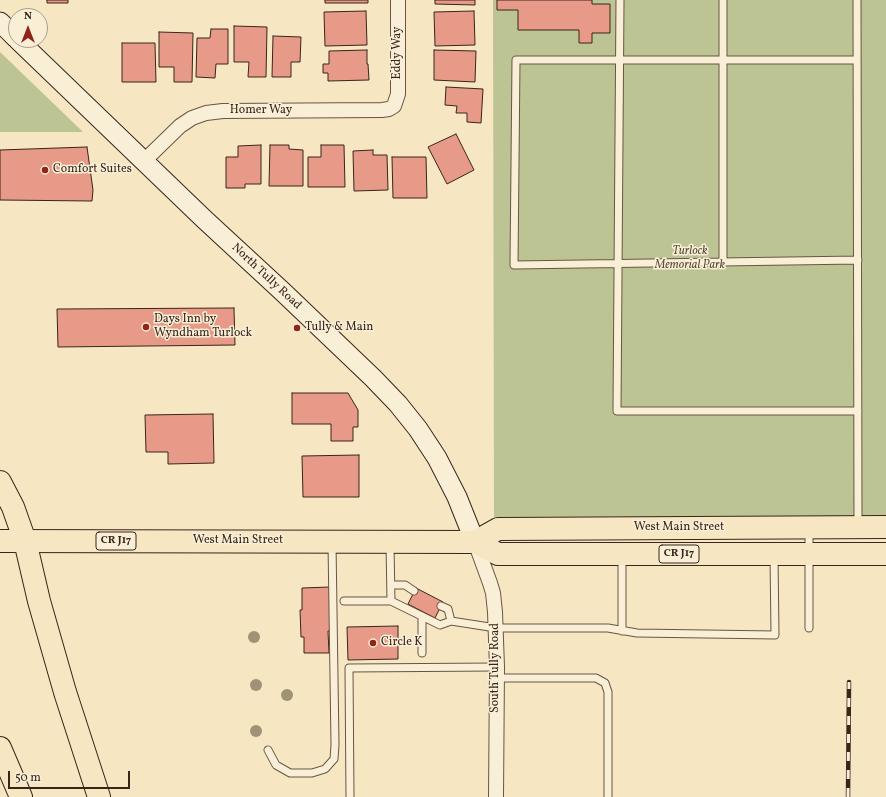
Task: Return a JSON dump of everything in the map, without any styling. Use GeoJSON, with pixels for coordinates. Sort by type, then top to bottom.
{"type":"FeatureCollection","features":[{"type":"Feature","properties":{"kind":"main road"},"geometry":{"type":"LineString","coordinates":[[0,482],[13,508],[25,541],[39,601],[65,692],[99,797]]}},
{"type":"Feature","properties":{"kind":"main road","name":"West Main Street"},"geometry":{"type":"LineString","coordinates":[[475,542],[498,529],[886,527]]}},
{"type":"Feature","properties":{"kind":"main road","name":"West Main Street"},"geometry":{"type":"LineString","coordinates":[[0,541],[475,542],[498,554],[886,554]]}},
{"type":"Feature","properties":{"kind":"main road"},"geometry":{"type":"LineString","coordinates":[[0,748],[21,797]]}},
{"type":"Feature","properties":{"kind":"street","name":"Eddy Way"},"geometry":{"type":"LineString","coordinates":[[394,106],[398,94],[398,0]]}},
{"type":"Feature","properties":{"kind":"street"},"geometry":{"type":"LineString","coordinates":[[0,22],[8,30]]}},
{"type":"Feature","properties":{"kind":"street","name":"North Tully Road"},"geometry":{"type":"LineString","coordinates":[[26,48],[204,219],[367,372],[398,404],[437,458],[457,497],[475,542]]}},
{"type":"Feature","properties":{"kind":"street","name":"Homer Way"},"geometry":{"type":"LineString","coordinates":[[144,161],[180,126],[192,118],[206,113],[223,111],[382,110],[389,109],[394,106]]}},
{"type":"Feature","properties":{"kind":"street","name":"South Tully Road"},"geometry":{"type":"LineString","coordinates":[[475,542],[490,582],[495,612],[497,673],[496,797]]}},
{"type":"Feature","properties":{"kind":"lane"},"geometry":{"type":"LineString","coordinates":[[620,0],[617,411],[858,411]]}},
{"type":"Feature","properties":{"kind":"lane"},"geometry":{"type":"LineString","coordinates":[[723,0],[723,262]]}},
{"type":"Feature","properties":{"kind":"lane"},"geometry":{"type":"LineString","coordinates":[[857,0],[858,527]]}},
{"type":"Feature","properties":{"kind":"lane"},"geometry":{"type":"LineString","coordinates":[[857,60],[516,60],[514,265],[858,260]]}},
{"type":"Feature","properties":{"kind":"lane"},"geometry":{"type":"LineString","coordinates":[[808,527],[809,628]]}},
{"type":"Feature","properties":{"kind":"lane"},"geometry":{"type":"LineString","coordinates":[[268,750],[276,765],[290,773],[312,773],[325,769],[334,759],[332,542]]}},
{"type":"Feature","properties":{"kind":"lane"},"geometry":{"type":"LineString","coordinates":[[390,542],[391,601]]}},
{"type":"Feature","properties":{"kind":"lane"},"geometry":{"type":"LineString","coordinates":[[622,554],[622,630]]}},
{"type":"Feature","properties":{"kind":"lane"},"geometry":{"type":"LineString","coordinates":[[344,601],[391,601],[440,625],[451,621],[496,628],[608,628],[637,633],[775,635],[774,554]]}},
{"type":"Feature","properties":{"kind":"lane"},"geometry":{"type":"LineString","coordinates":[[391,585],[405,586],[414,591]]}},
{"type":"Feature","properties":{"kind":"lane"},"geometry":{"type":"LineString","coordinates":[[441,606],[448,610],[451,621]]}},
{"type":"Feature","properties":{"kind":"lane"},"geometry":{"type":"LineString","coordinates":[[422,616],[422,653]]}},
{"type":"Feature","properties":{"kind":"lane"},"geometry":{"type":"LineString","coordinates":[[350,797],[349,668],[596,678],[605,684],[608,692],[608,797]]}},
{"type":"Feature","properties":{"kind":"green space","name":"Turlock Memorial Park"},"geometry":{"type":"Polygon","coordinates":[[[493,0],[886,0],[886,517],[494,517],[493,0]]]}},
{"type":"Feature","properties":{"kind":"green space"},"geometry":{"type":"Polygon","coordinates":[[[0,52],[83,132],[0,132],[0,52]]]}},
{"type":"Feature","properties":{"kind":"building"},"geometry":{"type":"Polygon","coordinates":[[[47,0],[68,0],[68,3],[47,3],[47,0]]]}},
{"type":"Feature","properties":{"kind":"building"},"geometry":{"type":"Polygon","coordinates":[[[325,0],[368,0],[368,3],[325,3],[325,0]]]}},
{"type":"Feature","properties":{"kind":"building"},"geometry":{"type":"Polygon","coordinates":[[[435,0],[475,0],[475,5],[435,4],[435,0]]]}},
{"type":"Feature","properties":{"kind":"building"},"geometry":{"type":"Polygon","coordinates":[[[497,0],[592,0],[592,4],[610,4],[610,33],[592,33],[592,43],[579,43],[579,30],[518,30],[518,10],[497,10],[497,0]]]}},
{"type":"Feature","properties":{"kind":"building"},"geometry":{"type":"Polygon","coordinates":[[[366,11],[367,45],[325,46],[324,12],[366,11]]]}},
{"type":"Feature","properties":{"kind":"building"},"geometry":{"type":"Polygon","coordinates":[[[474,11],[475,45],[435,46],[434,12],[474,11]]]}},
{"type":"Feature","properties":{"kind":"building"},"geometry":{"type":"Polygon","coordinates":[[[234,26],[267,27],[266,77],[248,77],[249,62],[234,62],[234,26]]]}},
{"type":"Feature","properties":{"kind":"building"},"geometry":{"type":"Polygon","coordinates":[[[211,29],[228,29],[228,64],[216,64],[215,78],[196,77],[197,38],[210,38],[211,29]]]}},
{"type":"Feature","properties":{"kind":"building"},"geometry":{"type":"Polygon","coordinates":[[[159,32],[193,33],[192,82],[174,82],[174,67],[159,67],[159,32]]]}},
{"type":"Feature","properties":{"kind":"building"},"geometry":{"type":"Polygon","coordinates":[[[273,36],[301,37],[300,62],[291,62],[291,77],[272,77],[273,36]]]}},
{"type":"Feature","properties":{"kind":"building"},"geometry":{"type":"Polygon","coordinates":[[[122,43],[155,43],[156,82],[122,82],[122,43]]]}},
{"type":"Feature","properties":{"kind":"building"},"geometry":{"type":"Polygon","coordinates":[[[367,50],[369,80],[328,81],[328,73],[323,73],[323,64],[329,64],[329,51],[367,50]]]}},
{"type":"Feature","properties":{"kind":"building"},"geometry":{"type":"Polygon","coordinates":[[[434,50],[476,51],[475,82],[434,80],[434,50]]]}},
{"type":"Feature","properties":{"kind":"building"},"geometry":{"type":"Polygon","coordinates":[[[446,87],[483,89],[481,123],[467,122],[467,113],[456,113],[457,106],[445,105],[446,87]]]}},
{"type":"Feature","properties":{"kind":"building"},"geometry":{"type":"Polygon","coordinates":[[[456,134],[474,170],[447,184],[428,147],[456,134]]]}},
{"type":"Feature","properties":{"kind":"building"},"geometry":{"type":"Polygon","coordinates":[[[261,145],[261,184],[245,184],[245,188],[226,188],[226,157],[238,157],[238,146],[261,145]]]}},
{"type":"Feature","properties":{"kind":"building"},"geometry":{"type":"Polygon","coordinates":[[[270,145],[289,145],[289,149],[303,150],[303,186],[269,186],[270,145]]]}},
{"type":"Feature","properties":{"kind":"building"},"geometry":{"type":"Polygon","coordinates":[[[321,145],[344,145],[345,187],[308,187],[308,157],[321,157],[321,145]]]}},
{"type":"Feature","properties":{"kind":"building","name":"Comfort Suites"},"geometry":{"type":"Polygon","coordinates":[[[87,147],[93,190],[92,201],[0,200],[0,150],[87,147]]]}},
{"type":"Feature","properties":{"kind":"building"},"geometry":{"type":"Polygon","coordinates":[[[373,150],[373,155],[387,155],[388,190],[354,191],[353,151],[373,150]]]}},
{"type":"Feature","properties":{"kind":"building"},"geometry":{"type":"Polygon","coordinates":[[[392,157],[426,157],[427,198],[393,198],[392,157]]]}},
{"type":"Feature","properties":{"kind":"building","name":"Days Inn by Wyndham Turlock"},"geometry":{"type":"Polygon","coordinates":[[[234,308],[235,345],[58,347],[57,309],[234,308]]]}},
{"type":"Feature","properties":{"kind":"building"},"geometry":{"type":"Polygon","coordinates":[[[292,393],[348,393],[358,410],[358,427],[353,427],[353,441],[331,441],[331,424],[292,424],[292,393]]]}},
{"type":"Feature","properties":{"kind":"building"},"geometry":{"type":"Polygon","coordinates":[[[213,414],[214,463],[168,464],[168,452],[146,452],[145,415],[213,414]]]}},
{"type":"Feature","properties":{"kind":"building"},"geometry":{"type":"Polygon","coordinates":[[[359,455],[359,497],[303,497],[302,456],[359,455]]]}},
{"type":"Feature","properties":{"kind":"building"},"geometry":{"type":"Polygon","coordinates":[[[330,587],[331,631],[328,631],[329,653],[304,653],[304,637],[301,637],[300,610],[302,610],[302,588],[330,587]]]}},
{"type":"Feature","properties":{"kind":"building"},"geometry":{"type":"Polygon","coordinates":[[[416,588],[443,602],[435,618],[408,604],[416,588]]]}},
{"type":"Feature","properties":{"kind":"building","name":"Circle K"},"geometry":{"type":"Polygon","coordinates":[[[398,626],[398,659],[348,660],[347,627],[398,626]]]}},
{"type":"Feature","properties":{"kind":"railway"},"geometry":{"type":"LineString","coordinates":[[848,797],[849,682]]}},
{"type":"Feature","properties":{"kind":"place","name":"Comfort Suites"},"geometry":{"type":"Point","coordinates":[45,170]}},
{"type":"Feature","properties":{"kind":"place","name":"Days Inn by Wyndham Turlock"},"geometry":{"type":"Point","coordinates":[146,327]}},
{"type":"Feature","properties":{"kind":"place","name":"Tully & Main"},"geometry":{"type":"Point","coordinates":[297,328]}},
{"type":"Feature","properties":{"kind":"place","name":"Circle K"},"geometry":{"type":"Point","coordinates":[373,643]}}]}
